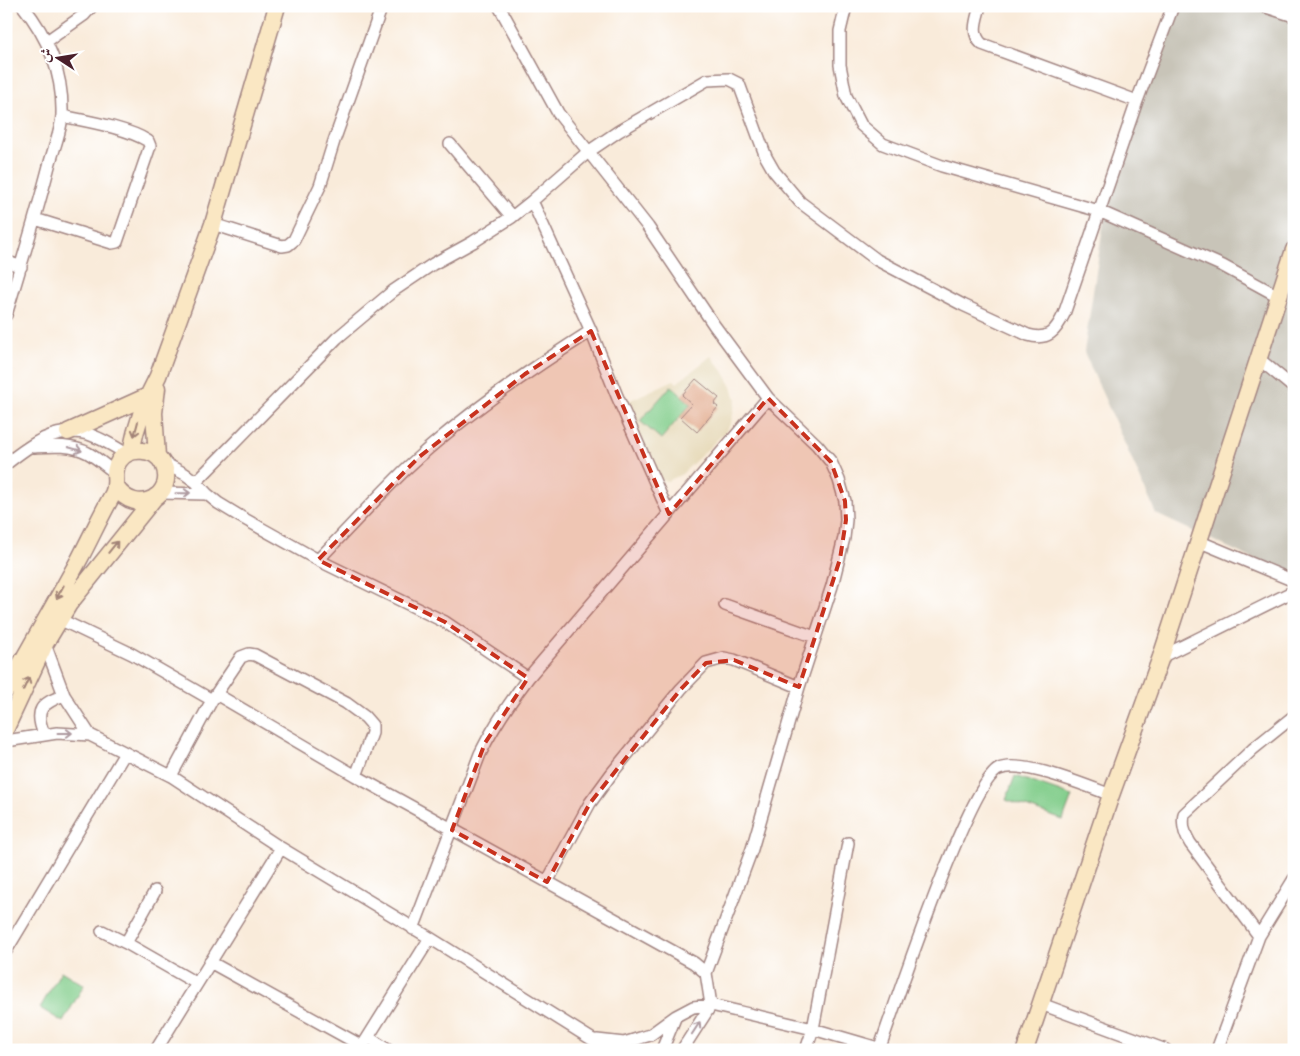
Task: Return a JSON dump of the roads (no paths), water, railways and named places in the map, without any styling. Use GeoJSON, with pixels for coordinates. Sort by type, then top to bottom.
{"type":"FeatureCollection","features":[{"type":"Feature","properties":{"kind":"street"},"geometry":{"type":"LineString","coordinates":[[6,315],[35,219],[62,116],[58,74],[47,41],[23,6]]}},
{"type":"Feature","properties":{"kind":"street"},"geometry":{"type":"LineString","coordinates":[[47,41],[92,6]]}},
{"type":"Feature","properties":{"kind":"street"},"geometry":{"type":"LineString","coordinates":[[129,453],[135,431],[148,396],[158,376],[213,224],[277,6]]}},
{"type":"Feature","properties":{"kind":"street"},"geometry":{"type":"LineString","coordinates":[[213,224],[282,246],[288,245],[294,240],[320,186],[382,6]]}},
{"type":"Feature","properties":{"kind":"street"},"geometry":{"type":"LineString","coordinates":[[499,6],[558,113],[648,227],[714,325],[768,398],[817,445],[831,462],[841,484],[846,502],[846,520],[840,559],[799,687],[752,849],[706,973],[711,1005],[682,1050]]}},
{"type":"Feature","properties":{"kind":"street"},"geometry":{"type":"LineString","coordinates":[[846,6],[840,31],[840,65],[846,96],[861,125],[883,144],[942,166],[1099,211],[1222,266],[1278,296]]}},
{"type":"Feature","properties":{"kind":"street"},"geometry":{"type":"LineString","coordinates":[[980,6],[975,33],[982,44],[1137,101]]}},
{"type":"Feature","properties":{"kind":"street"},"geometry":{"type":"LineString","coordinates":[[196,482],[324,351],[361,316],[433,264],[473,242],[512,217],[588,152],[619,131],[707,80],[724,78],[739,84],[747,101],[766,157],[774,171],[800,202],[877,260],[1028,336],[1045,337],[1054,331],[1064,314],[1137,101],[1173,6]]}},
{"type":"Feature","properties":{"kind":"street"},"geometry":{"type":"LineString","coordinates":[[1263,6],[1294,16]]}},
{"type":"Feature","properties":{"kind":"street"},"geometry":{"type":"LineString","coordinates":[[35,219],[117,242],[150,146],[148,140],[142,137],[62,116]]}},
{"type":"Feature","properties":{"kind":"street"},"geometry":{"type":"LineString","coordinates":[[450,144],[512,217]]}},
{"type":"Feature","properties":{"kind":"street"},"geometry":{"type":"LineString","coordinates":[[532,201],[591,331],[617,396],[669,514]]}},
{"type":"Feature","properties":{"kind":"street"},"geometry":{"type":"LineString","coordinates":[[1026,1050],[1111,795],[1161,657],[1294,250]]}},
{"type":"Feature","properties":{"kind":"street"},"geometry":{"type":"LineString","coordinates":[[6,262],[21,266]]}},
{"type":"Feature","properties":{"kind":"street"},"geometry":{"type":"LineString","coordinates":[[318,560],[419,458],[460,423],[525,374],[591,331]]}},
{"type":"Feature","properties":{"kind":"street"},"geometry":{"type":"LineString","coordinates":[[1259,359],[1294,388]]}},
{"type":"Feature","properties":{"kind":"street"},"geometry":{"type":"LineString","coordinates":[[6,728],[45,644],[59,619],[89,577],[158,495],[166,478],[159,459],[154,413],[158,376]]}},
{"type":"Feature","properties":{"kind":"street"},"geometry":{"type":"LineString","coordinates":[[68,432],[148,396]]}},
{"type":"Feature","properties":{"kind":"street"},"geometry":{"type":"LineString","coordinates":[[413,929],[491,731],[528,678],[768,398]]}},
{"type":"Feature","properties":{"kind":"street"},"geometry":{"type":"LineString","coordinates":[[6,464],[28,447],[53,434],[68,432],[89,434],[129,453]]}},
{"type":"Feature","properties":{"kind":"street"},"geometry":{"type":"LineString","coordinates":[[28,447],[71,447],[88,453],[115,479],[126,498],[133,502],[148,501],[158,495],[207,494]]}},
{"type":"Feature","properties":{"kind":"street"},"geometry":{"type":"LineString","coordinates":[[6,690],[80,557],[115,479],[119,461],[129,453],[145,450],[185,474],[207,494],[241,517],[318,560],[445,622],[528,678]]}},
{"type":"Feature","properties":{"kind":"street"},"geometry":{"type":"LineString","coordinates":[[1198,541],[1294,581]]}},
{"type":"Feature","properties":{"kind":"street"},"geometry":{"type":"LineString","coordinates":[[1161,657],[1294,591]]}},
{"type":"Feature","properties":{"kind":"street"},"geometry":{"type":"LineString","coordinates":[[725,605],[815,637]]}},
{"type":"Feature","properties":{"kind":"street"},"geometry":{"type":"LineString","coordinates":[[59,619],[132,654],[214,697],[694,963],[706,973]]}},
{"type":"Feature","properties":{"kind":"street"},"geometry":{"type":"LineString","coordinates":[[45,644],[64,695],[90,734]]}},
{"type":"Feature","properties":{"kind":"street"},"geometry":{"type":"LineString","coordinates":[[171,776],[214,697],[241,657],[249,654],[255,655],[346,703],[365,717],[372,725],[372,733],[356,776]]}},
{"type":"Feature","properties":{"kind":"street"},"geometry":{"type":"LineString","coordinates":[[547,882],[590,804],[606,781],[681,689],[701,668],[712,660],[724,658],[734,660],[799,687]]}},
{"type":"Feature","properties":{"kind":"street"},"geometry":{"type":"LineString","coordinates":[[44,734],[38,717],[43,706],[64,695]]}},
{"type":"Feature","properties":{"kind":"street"},"geometry":{"type":"LineString","coordinates":[[1259,936],[1190,843],[1184,832],[1182,822],[1184,814],[1253,748],[1294,716]]}},
{"type":"Feature","properties":{"kind":"street"},"geometry":{"type":"LineString","coordinates":[[6,741],[44,734],[72,732],[90,734],[171,776],[281,848],[430,938],[609,1050]]}},
{"type":"Feature","properties":{"kind":"street"},"geometry":{"type":"LineString","coordinates":[[6,950],[125,753]]}},
{"type":"Feature","properties":{"kind":"street"},"geometry":{"type":"LineString","coordinates":[[593,1040],[624,1043],[641,1038],[650,1035],[676,1016],[693,1007],[711,1005],[813,1029],[881,1049],[953,849],[976,797],[992,773],[999,769],[1015,766],[1072,780],[1111,795]]}},
{"type":"Feature","properties":{"kind":"street"},"geometry":{"type":"LineString","coordinates":[[806,1050],[813,1029],[848,843]]}},
{"type":"Feature","properties":{"kind":"street"},"geometry":{"type":"LineString","coordinates":[[156,1050],[281,848]]}},
{"type":"Feature","properties":{"kind":"street"},"geometry":{"type":"LineString","coordinates":[[1218,1050],[1259,936],[1294,879]]}},
{"type":"Feature","properties":{"kind":"street"},"geometry":{"type":"LineString","coordinates":[[126,943],[155,891]]}},
{"type":"Feature","properties":{"kind":"street"},"geometry":{"type":"LineString","coordinates":[[102,931],[196,983]]}},
{"type":"Feature","properties":{"kind":"street"},"geometry":{"type":"LineString","coordinates":[[364,1044],[430,938]]}},
{"type":"Feature","properties":{"kind":"street"},"geometry":{"type":"LineString","coordinates":[[210,962],[364,1044],[388,1050]]}},
{"type":"Feature","properties":{"kind":"street"},"geometry":{"type":"LineString","coordinates":[[1041,1004],[1166,1050]]}},
{"type":"Feature","properties":{"kind":"street"},"geometry":{"type":"LineString","coordinates":[[662,1050],[676,1016]]}}]}
